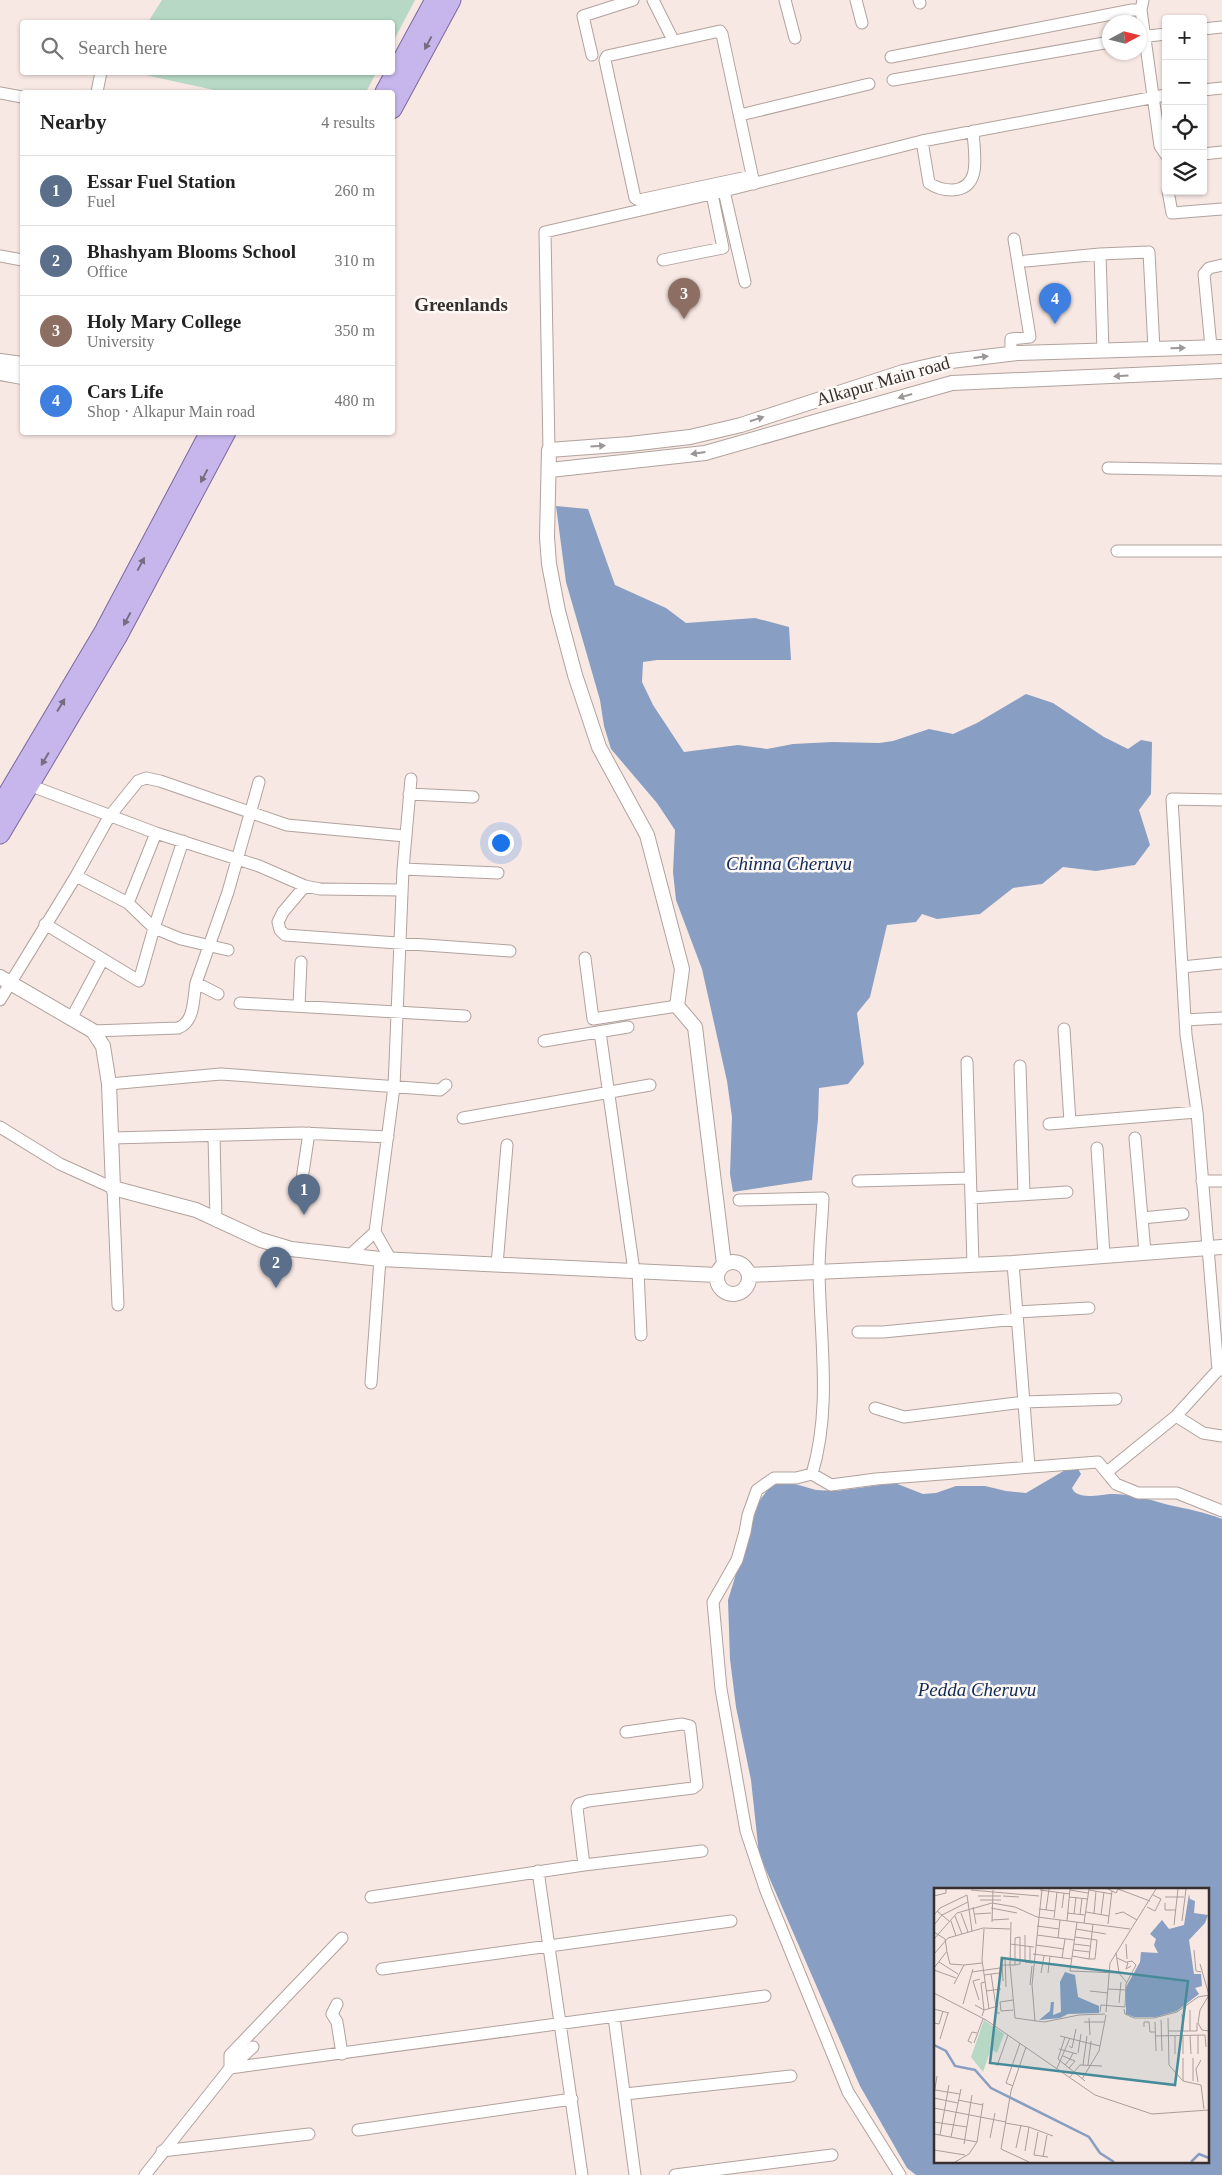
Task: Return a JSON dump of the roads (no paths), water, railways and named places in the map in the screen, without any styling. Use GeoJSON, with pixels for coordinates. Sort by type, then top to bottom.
{"type":"FeatureCollection","features":[{"type":"Feature","properties":{"kind":"main road"},"geometry":{"type":"LineString","coordinates":[[395,74],[435,0]]}},
{"type":"Feature","properties":{"kind":"main road"},"geometry":{"type":"LineString","coordinates":[[395,103],[451,0]]}},
{"type":"Feature","properties":{"kind":"main road"},"geometry":{"type":"LineString","coordinates":[[386,90],[394,75]]}},
{"type":"Feature","properties":{"kind":"main road"},"geometry":{"type":"LineString","coordinates":[[0,807],[105,630],[208,435]]}},
{"type":"Feature","properties":{"kind":"main road"},"geometry":{"type":"LineString","coordinates":[[0,834],[117,637],[224,435]]}},
{"type":"Feature","properties":{"kind":"street"},"geometry":{"type":"LineString","coordinates":[[592,55],[583,16],[633,0]]}},
{"type":"Feature","properties":{"kind":"street"},"geometry":{"type":"LineString","coordinates":[[653,0],[673,40]]}},
{"type":"Feature","properties":{"kind":"street"},"geometry":{"type":"LineString","coordinates":[[785,0],[796,38]]}},
{"type":"Feature","properties":{"kind":"street"},"geometry":{"type":"LineString","coordinates":[[856,0],[862,23]]}},
{"type":"Feature","properties":{"kind":"street"},"geometry":{"type":"LineString","coordinates":[[891,57],[1132,10],[1142,5]]}},
{"type":"Feature","properties":{"kind":"street"},"geometry":{"type":"LineString","coordinates":[[1207,29],[1222,27]]}},
{"type":"Feature","properties":{"kind":"street"},"geometry":{"type":"LineString","coordinates":[[753,180],[720,31],[607,56],[605,60],[635,198],[639,200],[753,180],[922,141],[1162,95]]}},
{"type":"Feature","properties":{"kind":"street"},"geometry":{"type":"LineString","coordinates":[[1147,36],[1162,34]]}},
{"type":"Feature","properties":{"kind":"street"},"geometry":{"type":"LineString","coordinates":[[893,80],[1102,43]]}},
{"type":"Feature","properties":{"kind":"street"},"geometry":{"type":"LineString","coordinates":[[1146,60],[1162,150]]}},
{"type":"Feature","properties":{"kind":"street"},"geometry":{"type":"LineString","coordinates":[[97,90],[100,75]]}},
{"type":"Feature","properties":{"kind":"street"},"geometry":{"type":"LineString","coordinates":[[740,115],[869,84]]}},
{"type":"Feature","properties":{"kind":"street"},"geometry":{"type":"LineString","coordinates":[[1207,90],[1222,88]]}},
{"type":"Feature","properties":{"kind":"street"},"geometry":{"type":"LineString","coordinates":[[0,93],[20,97]]}},
{"type":"Feature","properties":{"kind":"street"},"geometry":{"type":"LineString","coordinates":[[922,141],[929,183],[936,188],[961,189],[969,185],[974,175],[973,131]]}},
{"type":"Feature","properties":{"kind":"street"},"geometry":{"type":"LineString","coordinates":[[1207,154],[1222,152]]}},
{"type":"Feature","properties":{"kind":"street"},"geometry":{"type":"LineString","coordinates":[[0,1127],[60,1164],[113,1188],[196,1210],[260,1240],[283,1247],[385,1260],[636,1272],[720,1270],[734,1262],[744,1266],[749,1275],[746,1288],[733,1294],[722,1291],[717,1281],[720,1270],[695,1027],[677,1006],[682,969],[647,834],[599,747],[575,675],[558,611],[549,564],[547,537],[550,470],[545,232],[724,191],[753,180]]}},
{"type":"Feature","properties":{"kind":"street"},"geometry":{"type":"LineString","coordinates":[[724,191],[745,282]]}},
{"type":"Feature","properties":{"kind":"street"},"geometry":{"type":"LineString","coordinates":[[663,260],[723,248],[712,194]]}},
{"type":"Feature","properties":{"kind":"street"},"geometry":{"type":"LineString","coordinates":[[1169,195],[1172,213],[1222,209]]}},
{"type":"Feature","properties":{"kind":"street"},"geometry":{"type":"LineString","coordinates":[[1011,354],[1011,339],[1030,337],[1014,239]]}},
{"type":"Feature","properties":{"kind":"street"},"geometry":{"type":"LineString","coordinates":[[1026,261],[1100,254],[1149,252],[1154,349]]}},
{"type":"Feature","properties":{"kind":"street"},"geometry":{"type":"LineString","coordinates":[[1100,254],[1103,351]]}},
{"type":"Feature","properties":{"kind":"street"},"geometry":{"type":"LineString","coordinates":[[0,256],[20,260]]}},
{"type":"Feature","properties":{"kind":"street"},"geometry":{"type":"LineString","coordinates":[[1216,347],[1210,324],[1204,274],[1209,268],[1222,265]]}},
{"type":"Feature","properties":{"kind":"street"},"geometry":{"type":"LineString","coordinates":[[1210,324],[1222,323]]}},
{"type":"Feature","properties":{"kind":"street","name":"Alkapur Main road"},"geometry":{"type":"LineString","coordinates":[[549,450],[690,437],[741,425],[903,372],[938,364],[1011,354],[1216,347]]}},
{"type":"Feature","properties":{"kind":"street"},"geometry":{"type":"LineString","coordinates":[[0,361],[20,364]]}},
{"type":"Feature","properties":{"kind":"street"},"geometry":{"type":"LineString","coordinates":[[938,364],[944,385]]}},
{"type":"Feature","properties":{"kind":"street","name":"Alkapur Main road"},"geometry":{"type":"LineString","coordinates":[[550,470],[705,453],[944,385],[965,382],[1222,371]]}},
{"type":"Feature","properties":{"kind":"street"},"geometry":{"type":"LineString","coordinates":[[0,373],[20,377]]}},
{"type":"Feature","properties":{"kind":"street"},"geometry":{"type":"LineString","coordinates":[[1108,468],[1222,470]]}},
{"type":"Feature","properties":{"kind":"street"},"geometry":{"type":"LineString","coordinates":[[1117,551],[1222,551]]}},
{"type":"Feature","properties":{"kind":"street"},"geometry":{"type":"LineString","coordinates":[[0,1000],[5,980],[46,924],[109,817],[138,781],[146,778],[287,825],[405,836]]}},
{"type":"Feature","properties":{"kind":"street"},"geometry":{"type":"LineString","coordinates":[[371,1383],[385,1260],[375,1232],[394,1087],[403,869],[411,779]]}},
{"type":"Feature","properties":{"kind":"street"},"geometry":{"type":"LineString","coordinates":[[93,1031],[178,1028],[185,1025],[190,1018],[196,983],[238,858],[259,782]]}},
{"type":"Feature","properties":{"kind":"street"},"geometry":{"type":"LineString","coordinates":[[29,785],[109,817],[238,858],[305,886],[320,889],[402,890]]}},
{"type":"Feature","properties":{"kind":"street"},"geometry":{"type":"LineString","coordinates":[[409,794],[473,797]]}},
{"type":"Feature","properties":{"kind":"street"},"geometry":{"type":"LineString","coordinates":[[1107,1472],[1176,1416],[1220,1370],[1215,1248],[1202,1180],[1197,1112],[1185,1020],[1172,799],[1222,800]]}},
{"type":"Feature","properties":{"kind":"street"},"geometry":{"type":"LineString","coordinates":[[128,903],[156,833]]}},
{"type":"Feature","properties":{"kind":"street"},"geometry":{"type":"LineString","coordinates":[[46,924],[139,981],[182,841]]}},
{"type":"Feature","properties":{"kind":"street"},"geometry":{"type":"LineString","coordinates":[[403,869],[498,873]]}},
{"type":"Feature","properties":{"kind":"street"},"geometry":{"type":"LineString","coordinates":[[76,876],[128,903],[154,928],[181,939],[228,950]]}},
{"type":"Feature","properties":{"kind":"street"},"geometry":{"type":"LineString","coordinates":[[305,886],[283,912],[278,922],[280,930],[285,935],[510,951]]}},
{"type":"Feature","properties":{"kind":"street"},"geometry":{"type":"LineString","coordinates":[[585,958],[593,1019],[677,1006]]}},
{"type":"Feature","properties":{"kind":"street"},"geometry":{"type":"LineString","coordinates":[[71,1019],[104,959]]}},
{"type":"Feature","properties":{"kind":"street"},"geometry":{"type":"LineString","coordinates":[[299,1006],[301,962]]}},
{"type":"Feature","properties":{"kind":"street"},"geometry":{"type":"LineString","coordinates":[[1182,966],[1222,963]]}},
{"type":"Feature","properties":{"kind":"street"},"geometry":{"type":"LineString","coordinates":[[5,980],[93,1031],[103,1046],[109,1084],[118,1305]]}},
{"type":"Feature","properties":{"kind":"street"},"geometry":{"type":"LineString","coordinates":[[196,983],[218,994]]}},
{"type":"Feature","properties":{"kind":"street"},"geometry":{"type":"LineString","coordinates":[[240,1003],[465,1016]]}},
{"type":"Feature","properties":{"kind":"street"},"geometry":{"type":"LineString","coordinates":[[1185,1020],[1222,1018]]}},
{"type":"Feature","properties":{"kind":"street"},"geometry":{"type":"LineString","coordinates":[[544,1041],[628,1027]]}},
{"type":"Feature","properties":{"kind":"street"},"geometry":{"type":"LineString","coordinates":[[1064,1028],[1070,1122]]}},
{"type":"Feature","properties":{"kind":"street"},"geometry":{"type":"LineString","coordinates":[[600,1032],[636,1272],[641,1335]]}},
{"type":"Feature","properties":{"kind":"street"},"geometry":{"type":"LineString","coordinates":[[967,1062],[973,1264]]}},
{"type":"Feature","properties":{"kind":"street"},"geometry":{"type":"LineString","coordinates":[[1020,1066],[1024,1195]]}},
{"type":"Feature","properties":{"kind":"street"},"geometry":{"type":"LineString","coordinates":[[109,1084],[221,1074],[440,1090],[446,1085]]}},
{"type":"Feature","properties":{"kind":"street"},"geometry":{"type":"LineString","coordinates":[[463,1118],[650,1085]]}},
{"type":"Feature","properties":{"kind":"street"},"geometry":{"type":"LineString","coordinates":[[1050,1124],[1197,1112]]}},
{"type":"Feature","properties":{"kind":"street"},"geometry":{"type":"LineString","coordinates":[[112,1138],[309,1133],[388,1137]]}},
{"type":"Feature","properties":{"kind":"street"},"geometry":{"type":"LineString","coordinates":[[302,1179],[309,1133]]}},
{"type":"Feature","properties":{"kind":"street"},"geometry":{"type":"LineString","coordinates":[[214,1136],[216,1221]]}},
{"type":"Feature","properties":{"kind":"street"},"geometry":{"type":"LineString","coordinates":[[1135,1138],[1145,1252]]}},
{"type":"Feature","properties":{"kind":"street"},"geometry":{"type":"LineString","coordinates":[[497,1265],[506,1145]]}},
{"type":"Feature","properties":{"kind":"street"},"geometry":{"type":"LineString","coordinates":[[1098,1148],[1104,1256]]}},
{"type":"Feature","properties":{"kind":"street"},"geometry":{"type":"LineString","coordinates":[[858,1181],[970,1178]]}},
{"type":"Feature","properties":{"kind":"street"},"geometry":{"type":"LineString","coordinates":[[1202,1180],[1222,1181]]}},
{"type":"Feature","properties":{"kind":"street"},"geometry":{"type":"LineString","coordinates":[[971,1198],[1067,1192]]}},
{"type":"Feature","properties":{"kind":"street"},"geometry":{"type":"LineString","coordinates":[[739,1200],[823,1198],[819,1270],[824,1414],[818,1456],[812,1474]]}},
{"type":"Feature","properties":{"kind":"street"},"geometry":{"type":"LineString","coordinates":[[1142,1218],[1183,1214]]}},
{"type":"Feature","properties":{"kind":"street"},"geometry":{"type":"LineString","coordinates":[[350,1255],[375,1232]]}},
{"type":"Feature","properties":{"kind":"street"},"geometry":{"type":"LineString","coordinates":[[749,1275],[819,1270],[1012,1263],[1215,1248]]}},
{"type":"Feature","properties":{"kind":"street"},"geometry":{"type":"LineString","coordinates":[[1012,1263],[1030,1467]]}},
{"type":"Feature","properties":{"kind":"street"},"geometry":{"type":"LineString","coordinates":[[858,1332],[882,1332],[1089,1308]]}},
{"type":"Feature","properties":{"kind":"street"},"geometry":{"type":"LineString","coordinates":[[875,1408],[904,1417],[1024,1402],[1116,1399]]}},
{"type":"Feature","properties":{"kind":"street"},"geometry":{"type":"LineString","coordinates":[[1176,1416],[1203,1433],[1222,1436]]}},
{"type":"Feature","properties":{"kind":"street"},"geometry":{"type":"LineString","coordinates":[[900,2175],[848,2092],[766,1891],[746,1831],[721,1689],[713,1602],[737,1560],[746,1532],[748,1516],[757,1490],[774,1478],[796,1478],[812,1474],[831,1486],[876,1480],[1098,1462],[1116,1484],[1138,1493],[1178,1493],[1222,1511]]}},
{"type":"Feature","properties":{"kind":"street"},"geometry":{"type":"LineString","coordinates":[[584,1865],[577,1808],[579,1804],[588,1801],[693,1788],[697,1785],[690,1726],[682,1724],[626,1732]]}},
{"type":"Feature","properties":{"kind":"street"},"geometry":{"type":"LineString","coordinates":[[371,1897],[538,1871],[702,1850]]}},
{"type":"Feature","properties":{"kind":"street"},"geometry":{"type":"LineString","coordinates":[[538,1871],[582,2175]]}},
{"type":"Feature","properties":{"kind":"street"},"geometry":{"type":"LineString","coordinates":[[382,1969],[732,1921]]}},
{"type":"Feature","properties":{"kind":"street"},"geometry":{"type":"LineString","coordinates":[[230,2068],[230,2055],[342,1938]]}},
{"type":"Feature","properties":{"kind":"street"},"geometry":{"type":"LineString","coordinates":[[230,2068],[561,2025],[765,1996]]}},
{"type":"Feature","properties":{"kind":"street"},"geometry":{"type":"LineString","coordinates":[[337,2004],[332,2014],[337,2022],[342,2054]]}},
{"type":"Feature","properties":{"kind":"street"},"geometry":{"type":"LineString","coordinates":[[614,2017],[635,2175]]}},
{"type":"Feature","properties":{"kind":"street"},"geometry":{"type":"LineString","coordinates":[[144,2175],[162,2150],[230,2068],[253,2047]]}},
{"type":"Feature","properties":{"kind":"street"},"geometry":{"type":"LineString","coordinates":[[625,2094],[791,2076]]}},
{"type":"Feature","properties":{"kind":"street"},"geometry":{"type":"LineString","coordinates":[[358,2130],[572,2099]]}},
{"type":"Feature","properties":{"kind":"street"},"geometry":{"type":"LineString","coordinates":[[162,2150],[309,2134]]}},
{"type":"Feature","properties":{"kind":"street"},"geometry":{"type":"LineString","coordinates":[[675,2175],[832,2155]]}},
{"type":"Feature","properties":{"kind":"water","name":"Chinna Cheruvu"},"geometry":{"type":"Polygon","coordinates":[[[556,506],[588,509],[615,585],[666,608],[686,623],[755,618],[789,627],[791,660],[657,660],[643,662],[642,682],[653,705],[684,752],[738,745],[767,749],[793,744],[832,742],[879,743],[893,741],[929,729],[953,734],[977,723],[1026,694],[1053,703],[1104,737],[1128,749],[1141,740],[1152,742],[1151,794],[1139,810],[1150,845],[1135,865],[1096,871],[1063,867],[1042,884],[1013,888],[980,914],[937,919],[922,914],[916,922],[887,925],[870,997],[857,1013],[864,1064],[848,1084],[819,1088],[812,1180],[733,1192],[730,1174],[732,1117],[727,1081],[702,969],[676,900],[673,872],[675,830],[657,803],[611,749],[604,726],[600,700],[566,582],[556,506]]]}},
{"type":"Feature","properties":{"kind":"water","name":"Pedda Cheruvu"},"geometry":{"type":"Polygon","coordinates":[[[1067,1469],[1078,1469],[1081,1474],[1072,1488],[1080,1495],[1129,1495],[1209,1514],[1222,1519],[1222,2175],[916,2175],[907,2168],[860,2086],[759,1854],[751,1780],[736,1707],[730,1659],[728,1600],[758,1503],[768,1489],[777,1483],[788,1482],[816,1490],[836,1491],[895,1483],[923,1494],[936,1493],[956,1486],[985,1486],[1026,1493],[1067,1469]]]}},
{"type":"Feature","properties":{"kind":"place","name":"Holy Mary College"},"geometry":{"type":"Point","coordinates":[684,319]}},
{"type":"Feature","properties":{"kind":"place","name":"Cars Life"},"geometry":{"type":"Point","coordinates":[1055,324]}},
{"type":"Feature","properties":{"kind":"place","name":"Essar Fuel Station"},"geometry":{"type":"Point","coordinates":[304,1215]}},
{"type":"Feature","properties":{"kind":"place","name":"Bhashyam Blooms School"},"geometry":{"type":"Point","coordinates":[276,1288]}},
{"type":"Feature","properties":{"kind":"district","name":"Greenlands"},"geometry":{"type":"Point","coordinates":[461,304]}}]}
